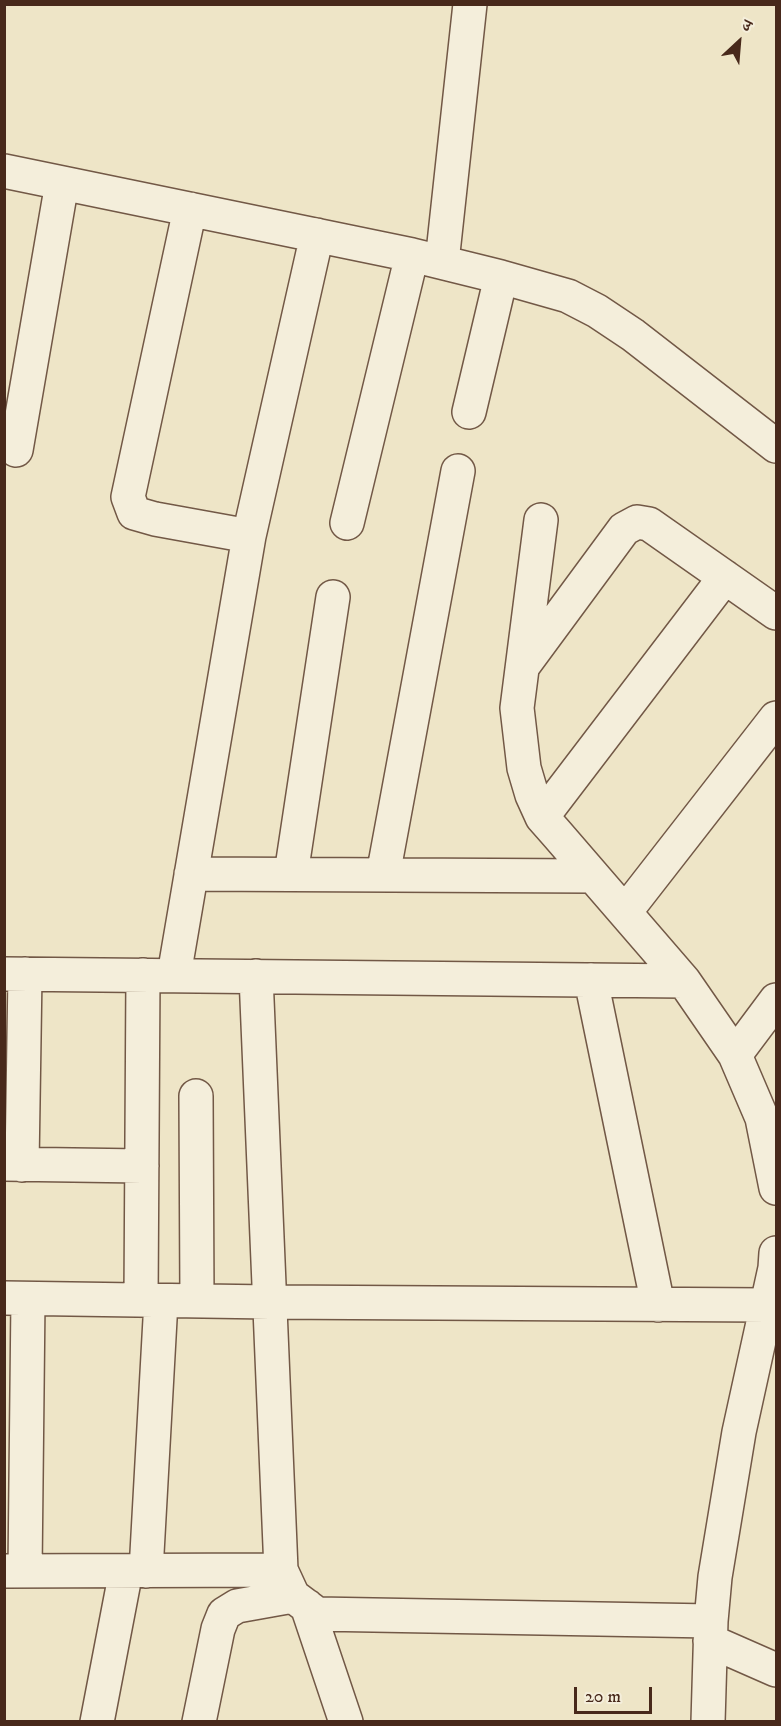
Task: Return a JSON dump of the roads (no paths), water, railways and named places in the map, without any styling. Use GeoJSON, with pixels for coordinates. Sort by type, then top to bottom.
{"type":"FeatureCollection","features":[{"type":"Feature","properties":{"kind":"street"},"geometry":{"type":"LineString","coordinates":[[347,523],[427,259],[470,4]]}},
{"type":"Feature","properties":{"kind":"street"},"geometry":{"type":"LineString","coordinates":[[4,171],[427,259],[568,296],[597,311],[633,335],[777,446]]}},
{"type":"Feature","properties":{"kind":"street"},"geometry":{"type":"LineString","coordinates":[[16,450],[62,183]]}},
{"type":"Feature","properties":{"kind":"street"},"geometry":{"type":"LineString","coordinates":[[190,209],[128,497],[134,513],[249,536]]}},
{"type":"Feature","properties":{"kind":"street"},"geometry":{"type":"LineString","coordinates":[[97,1722],[136,1571],[151,1300],[142,1166],[158,975],[191,874],[249,536],[317,235]]}},
{"type":"Feature","properties":{"kind":"street"},"geometry":{"type":"LineString","coordinates":[[469,412],[501,277]]}},
{"type":"Feature","properties":{"kind":"street"},"geometry":{"type":"LineString","coordinates":[[382,875],[458,471]]}},
{"type":"Feature","properties":{"kind":"street"},"geometry":{"type":"LineString","coordinates":[[541,520],[517,708],[524,768],[532,795],[543,817],[684,981],[735,1055],[770,1121],[777,1188]]}},
{"type":"Feature","properties":{"kind":"street"},"geometry":{"type":"LineString","coordinates":[[522,667],[624,529],[637,522],[650,524],[725,577],[774,606]]}},
{"type":"Feature","properties":{"kind":"street"},"geometry":{"type":"LineString","coordinates":[[543,817],[725,577]]}},
{"type":"Feature","properties":{"kind":"street"},"geometry":{"type":"LineString","coordinates":[[291,874],[333,597]]}},
{"type":"Feature","properties":{"kind":"street"},"geometry":{"type":"LineString","coordinates":[[625,912],[777,718]]}},
{"type":"Feature","properties":{"kind":"street"},"geometry":{"type":"LineString","coordinates":[[191,874],[593,876]]}},
{"type":"Feature","properties":{"kind":"street"},"geometry":{"type":"LineString","coordinates":[[142,1166],[13,1165],[15,974],[684,981]]}},
{"type":"Feature","properties":{"kind":"street"},"geometry":{"type":"LineString","coordinates":[[256,976],[270,1302],[293,1591],[346,1722]]}},
{"type":"Feature","properties":{"kind":"street"},"geometry":{"type":"LineString","coordinates":[[591,980],[658,1305]]}},
{"type":"Feature","properties":{"kind":"street"},"geometry":{"type":"LineString","coordinates":[[735,1055],[777,1000]]}},
{"type":"Feature","properties":{"kind":"street"},"geometry":{"type":"LineString","coordinates":[[196,1096],[197,1301]]}},
{"type":"Feature","properties":{"kind":"street"},"geometry":{"type":"LineString","coordinates":[[708,1722],[710,1631],[715,1578],[739,1432],[777,1253]]}},
{"type":"Feature","properties":{"kind":"street"},"geometry":{"type":"LineString","coordinates":[[767,1305],[16,1299],[15,1570],[136,1571],[293,1591],[317,1614],[710,1631],[777,1670]]}},
{"type":"Feature","properties":{"kind":"street"},"geometry":{"type":"LineString","coordinates":[[199,1722],[218,1629],[224,1614],[237,1605],[293,1591]]}}]}
